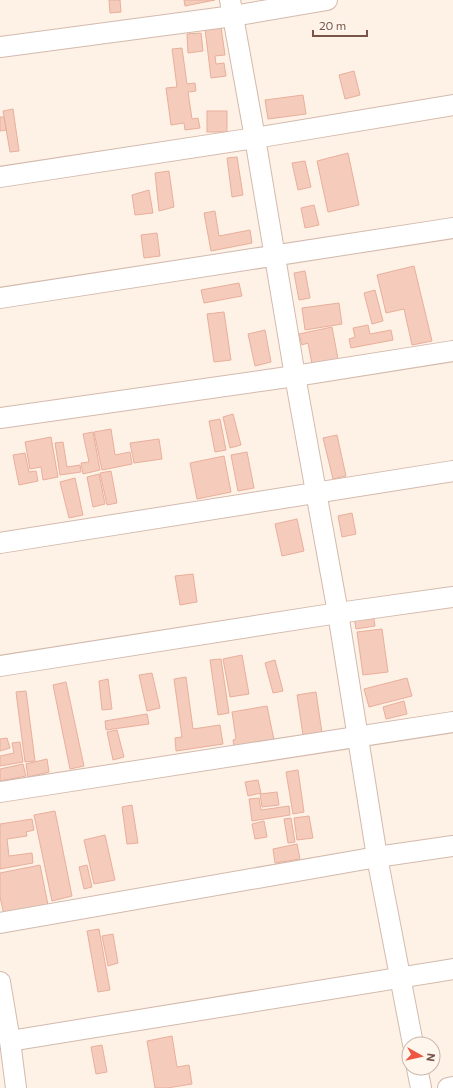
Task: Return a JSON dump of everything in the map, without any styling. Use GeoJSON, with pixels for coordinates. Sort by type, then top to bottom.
{"type":"FeatureCollection","features":[{"type":"Feature","properties":{"kind":"street"},"geometry":{"type":"LineString","coordinates":[[0,47],[231,8],[327,0]]}},
{"type":"Feature","properties":{"kind":"street"},"geometry":{"type":"LineString","coordinates":[[231,8],[256,138],[295,376],[338,613],[377,857],[411,1036]]}},
{"type":"Feature","properties":{"kind":"street"},"geometry":{"type":"LineString","coordinates":[[0,177],[256,138],[453,105]]}},
{"type":"Feature","properties":{"kind":"street"},"geometry":{"type":"LineString","coordinates":[[0,298],[453,228]]}},
{"type":"Feature","properties":{"kind":"street"},"geometry":{"type":"LineString","coordinates":[[0,418],[295,376],[453,351]]}},
{"type":"Feature","properties":{"kind":"street"},"geometry":{"type":"LineString","coordinates":[[0,543],[316,494],[453,471]]}},
{"type":"Feature","properties":{"kind":"street"},"geometry":{"type":"LineString","coordinates":[[0,666],[338,613],[453,597]]}},
{"type":"Feature","properties":{"kind":"street"},"geometry":{"type":"LineString","coordinates":[[0,792],[453,722]]}},
{"type":"Feature","properties":{"kind":"street"},"geometry":{"type":"LineString","coordinates":[[0,923],[377,857],[453,846]]}},
{"type":"Feature","properties":{"kind":"street"},"geometry":{"type":"LineString","coordinates":[[10,1041],[453,969]]}},
{"type":"Feature","properties":{"kind":"street"},"geometry":{"type":"LineString","coordinates":[[0,982],[16,1088]]}},
{"type":"Feature","properties":{"kind":"street"},"geometry":{"type":"LineString","coordinates":[[419,1076],[421,1088]]}},
{"type":"Feature","properties":{"kind":"street"},"geometry":{"type":"LineString","coordinates":[[448,1088],[453,1088]]}},
{"type":"Feature","properties":{"kind":"building"},"geometry":{"type":"Polygon","coordinates":[[[109,0],[120,0],[121,12],[110,13],[109,0]]]}},
{"type":"Feature","properties":{"kind":"building"},"geometry":{"type":"Polygon","coordinates":[[[184,0],[215,0],[185,6],[184,0]]]}},
{"type":"Feature","properties":{"kind":"building"},"geometry":{"type":"Polygon","coordinates":[[[221,27],[225,55],[215,56],[216,64],[224,63],[226,76],[211,78],[205,29],[221,27]]]}},
{"type":"Feature","properties":{"kind":"building"},"geometry":{"type":"Polygon","coordinates":[[[201,33],[203,51],[188,53],[187,34],[201,33]]]}},
{"type":"Feature","properties":{"kind":"building"},"geometry":{"type":"Polygon","coordinates":[[[182,48],[187,84],[195,83],[196,91],[188,92],[192,119],[198,118],[200,128],[185,130],[184,123],[171,125],[166,88],[177,87],[172,49],[182,48]]]}},
{"type":"Feature","properties":{"kind":"building"},"geometry":{"type":"Polygon","coordinates":[[[354,71],[360,95],[345,99],[339,75],[354,71]]]}},
{"type":"Feature","properties":{"kind":"building"},"geometry":{"type":"Polygon","coordinates":[[[303,95],[306,114],[268,119],[265,100],[303,95]]]}},
{"type":"Feature","properties":{"kind":"building"},"geometry":{"type":"Polygon","coordinates":[[[13,109],[19,151],[10,152],[3,111],[13,109]]]}},
{"type":"Feature","properties":{"kind":"building"},"geometry":{"type":"Polygon","coordinates":[[[207,111],[227,111],[227,132],[207,132],[207,111]]]}},
{"type":"Feature","properties":{"kind":"building"},"geometry":{"type":"Polygon","coordinates":[[[0,117],[4,117],[6,130],[0,131],[0,117]]]}},
{"type":"Feature","properties":{"kind":"building"},"geometry":{"type":"Polygon","coordinates":[[[348,153],[359,205],[328,212],[317,161],[348,153]]]}},
{"type":"Feature","properties":{"kind":"building"},"geometry":{"type":"Polygon","coordinates":[[[237,157],[243,195],[232,197],[227,158],[237,157]]]}},
{"type":"Feature","properties":{"kind":"building"},"geometry":{"type":"Polygon","coordinates":[[[305,161],[311,187],[298,190],[292,163],[305,161]]]}},
{"type":"Feature","properties":{"kind":"building"},"geometry":{"type":"Polygon","coordinates":[[[169,171],[174,207],[159,211],[155,173],[169,171]]]}},
{"type":"Feature","properties":{"kind":"building"},"geometry":{"type":"Polygon","coordinates":[[[149,190],[153,213],[135,215],[132,195],[149,190]]]}},
{"type":"Feature","properties":{"kind":"building"},"geometry":{"type":"Polygon","coordinates":[[[314,205],[319,225],[305,228],[301,208],[314,205]]]}},
{"type":"Feature","properties":{"kind":"building"},"geometry":{"type":"Polygon","coordinates":[[[215,211],[219,236],[250,230],[252,243],[211,251],[204,213],[215,211]]]}},
{"type":"Feature","properties":{"kind":"building"},"geometry":{"type":"Polygon","coordinates":[[[157,233],[160,256],[144,258],[141,235],[157,233]]]}},
{"type":"Feature","properties":{"kind":"building"},"geometry":{"type":"Polygon","coordinates":[[[414,266],[432,341],[412,345],[404,309],[386,313],[377,275],[414,266]]]}},
{"type":"Feature","properties":{"kind":"building"},"geometry":{"type":"Polygon","coordinates":[[[305,271],[310,298],[299,300],[294,273],[305,271]]]}},
{"type":"Feature","properties":{"kind":"building"},"geometry":{"type":"Polygon","coordinates":[[[239,283],[242,296],[204,303],[201,290],[239,283]]]}},
{"type":"Feature","properties":{"kind":"building"},"geometry":{"type":"Polygon","coordinates":[[[375,290],[383,321],[372,324],[364,293],[375,290]]]}},
{"type":"Feature","properties":{"kind":"building"},"geometry":{"type":"Polygon","coordinates":[[[339,303],[342,324],[305,330],[302,308],[339,303]]]}},
{"type":"Feature","properties":{"kind":"building"},"geometry":{"type":"Polygon","coordinates":[[[224,312],[231,360],[214,362],[207,314],[224,312]]]}},
{"type":"Feature","properties":{"kind":"building"},"geometry":{"type":"Polygon","coordinates":[[[368,325],[370,334],[391,330],[393,340],[351,348],[349,339],[355,337],[353,328],[368,325]]]}},
{"type":"Feature","properties":{"kind":"building"},"geometry":{"type":"Polygon","coordinates":[[[332,327],[338,359],[312,364],[308,343],[302,345],[299,334],[332,327]]]}},
{"type":"Feature","properties":{"kind":"building"},"geometry":{"type":"Polygon","coordinates":[[[265,330],[271,362],[255,366],[248,334],[265,330]]]}},
{"type":"Feature","properties":{"kind":"building"},"geometry":{"type":"Polygon","coordinates":[[[233,414],[241,445],[230,448],[223,417],[233,414]]]}},
{"type":"Feature","properties":{"kind":"building"},"geometry":{"type":"Polygon","coordinates":[[[220,419],[226,450],[215,452],[209,421],[220,419]]]}},
{"type":"Feature","properties":{"kind":"building"},"geometry":{"type":"Polygon","coordinates":[[[111,429],[115,455],[130,452],[132,464],[102,470],[94,432],[111,429]]]}},
{"type":"Feature","properties":{"kind":"building"},"geometry":{"type":"Polygon","coordinates":[[[93,432],[100,470],[83,474],[81,463],[89,462],[83,434],[93,432]]]}},
{"type":"Feature","properties":{"kind":"building"},"geometry":{"type":"Polygon","coordinates":[[[337,435],[346,476],[333,479],[323,438],[337,435]]]}},
{"type":"Feature","properties":{"kind":"building"},"geometry":{"type":"Polygon","coordinates":[[[51,437],[58,477],[43,480],[41,467],[30,469],[25,442],[51,437]]]}},
{"type":"Feature","properties":{"kind":"building"},"geometry":{"type":"Polygon","coordinates":[[[159,439],[162,459],[134,463],[130,443],[159,439]]]}},
{"type":"Feature","properties":{"kind":"building"},"geometry":{"type":"Polygon","coordinates":[[[63,442],[67,467],[80,465],[81,472],[60,475],[55,443],[63,442]]]}},
{"type":"Feature","properties":{"kind":"building"},"geometry":{"type":"Polygon","coordinates":[[[247,452],[254,488],[238,491],[231,455],[247,452]]]}},
{"type":"Feature","properties":{"kind":"building"},"geometry":{"type":"Polygon","coordinates":[[[25,453],[29,472],[36,471],[38,481],[19,485],[13,455],[25,453]]]}},
{"type":"Feature","properties":{"kind":"building"},"geometry":{"type":"Polygon","coordinates":[[[224,456],[231,492],[197,499],[190,463],[224,456]]]}},
{"type":"Feature","properties":{"kind":"building"},"geometry":{"type":"Polygon","coordinates":[[[111,471],[117,503],[107,505],[100,473],[111,471]]]}},
{"type":"Feature","properties":{"kind":"building"},"geometry":{"type":"Polygon","coordinates":[[[99,474],[105,504],[93,507],[87,477],[99,474]]]}},
{"type":"Feature","properties":{"kind":"building"},"geometry":{"type":"Polygon","coordinates":[[[75,478],[83,515],[69,518],[60,482],[75,478]]]}},
{"type":"Feature","properties":{"kind":"building"},"geometry":{"type":"Polygon","coordinates":[[[352,513],[356,534],[342,537],[338,516],[352,513]]]}},
{"type":"Feature","properties":{"kind":"building"},"geometry":{"type":"Polygon","coordinates":[[[297,519],[304,551],[282,556],[275,524],[297,519]]]}},
{"type":"Feature","properties":{"kind":"building"},"geometry":{"type":"Polygon","coordinates":[[[193,574],[197,602],[180,605],[175,576],[193,574]]]}},
{"type":"Feature","properties":{"kind":"building"},"geometry":{"type":"Polygon","coordinates":[[[373,613],[375,626],[356,629],[354,616],[373,613]]]}},
{"type":"Feature","properties":{"kind":"building"},"geometry":{"type":"Polygon","coordinates":[[[382,629],[388,672],[363,675],[357,632],[382,629]]]}},
{"type":"Feature","properties":{"kind":"building"},"geometry":{"type":"Polygon","coordinates":[[[242,655],[249,694],[230,697],[223,659],[242,655]]]}},
{"type":"Feature","properties":{"kind":"building"},"geometry":{"type":"Polygon","coordinates":[[[221,659],[229,713],[218,715],[210,660],[221,659]]]}},
{"type":"Feature","properties":{"kind":"building"},"geometry":{"type":"Polygon","coordinates":[[[275,660],[283,691],[273,693],[265,663],[275,660]]]}},
{"type":"Feature","properties":{"kind":"building"},"geometry":{"type":"Polygon","coordinates":[[[152,673],[160,708],[147,711],[139,675],[152,673]]]}},
{"type":"Feature","properties":{"kind":"building"},"geometry":{"type":"Polygon","coordinates":[[[186,677],[193,729],[220,725],[223,744],[176,751],[175,738],[182,737],[174,679],[186,677]]]}},
{"type":"Feature","properties":{"kind":"building"},"geometry":{"type":"Polygon","coordinates":[[[407,678],[412,696],[369,707],[364,689],[407,678]]]}},
{"type":"Feature","properties":{"kind":"building"},"geometry":{"type":"Polygon","coordinates":[[[108,679],[112,709],[102,710],[99,681],[108,679]]]}},
{"type":"Feature","properties":{"kind":"building"},"geometry":{"type":"Polygon","coordinates":[[[66,682],[84,766],[70,769],[53,685],[66,682]]]}},
{"type":"Feature","properties":{"kind":"building"},"geometry":{"type":"Polygon","coordinates":[[[26,691],[35,761],[25,762],[16,692],[26,691]]]}},
{"type":"Feature","properties":{"kind":"building"},"geometry":{"type":"Polygon","coordinates":[[[316,692],[322,733],[303,735],[297,695],[316,692]]]}},
{"type":"Feature","properties":{"kind":"building"},"geometry":{"type":"Polygon","coordinates":[[[404,701],[407,714],[386,719],[383,707],[404,701]]]}},
{"type":"Feature","properties":{"kind":"building"},"geometry":{"type":"Polygon","coordinates":[[[267,706],[274,740],[234,746],[233,740],[236,739],[232,712],[267,706]]]}},
{"type":"Feature","properties":{"kind":"building"},"geometry":{"type":"Polygon","coordinates":[[[147,714],[149,724],[106,730],[105,721],[147,714]]]}},
{"type":"Feature","properties":{"kind":"building"},"geometry":{"type":"Polygon","coordinates":[[[117,730],[124,757],[113,760],[107,732],[117,730]]]}},
{"type":"Feature","properties":{"kind":"building"},"geometry":{"type":"Polygon","coordinates":[[[7,738],[10,748],[0,751],[0,739],[7,738]]]}},
{"type":"Feature","properties":{"kind":"building"},"geometry":{"type":"Polygon","coordinates":[[[20,742],[23,762],[0,766],[0,756],[14,753],[12,743],[20,742]]]}},
{"type":"Feature","properties":{"kind":"building"},"geometry":{"type":"Polygon","coordinates":[[[47,759],[49,772],[28,777],[26,764],[47,759]]]}},
{"type":"Feature","properties":{"kind":"building"},"geometry":{"type":"Polygon","coordinates":[[[23,764],[26,776],[0,781],[0,769],[23,764]]]}},
{"type":"Feature","properties":{"kind":"building"},"geometry":{"type":"Polygon","coordinates":[[[298,770],[304,812],[293,814],[286,772],[298,770]]]}},
{"type":"Feature","properties":{"kind":"building"},"geometry":{"type":"Polygon","coordinates":[[[258,780],[261,793],[248,796],[245,782],[258,780]]]}},
{"type":"Feature","properties":{"kind":"building"},"geometry":{"type":"Polygon","coordinates":[[[277,792],[279,805],[262,807],[260,794],[277,792]]]}},
{"type":"Feature","properties":{"kind":"building"},"geometry":{"type":"Polygon","coordinates":[[[259,798],[261,810],[289,806],[290,815],[252,821],[249,799],[259,798]]]}},
{"type":"Feature","properties":{"kind":"building"},"geometry":{"type":"Polygon","coordinates":[[[132,805],[138,843],[127,844],[122,807],[132,805]]]}},
{"type":"Feature","properties":{"kind":"building"},"geometry":{"type":"Polygon","coordinates":[[[55,811],[72,896],[52,901],[34,815],[55,811]]]}},
{"type":"Feature","properties":{"kind":"building"},"geometry":{"type":"Polygon","coordinates":[[[309,816],[313,838],[297,840],[294,818],[309,816]]]}},
{"type":"Feature","properties":{"kind":"building"},"geometry":{"type":"Polygon","coordinates":[[[291,818],[295,842],[288,843],[284,819],[291,818]]]}},
{"type":"Feature","properties":{"kind":"building"},"geometry":{"type":"Polygon","coordinates":[[[32,819],[34,830],[26,832],[27,836],[7,839],[9,856],[32,853],[33,863],[0,869],[0,824],[32,819]]]}},
{"type":"Feature","properties":{"kind":"building"},"geometry":{"type":"Polygon","coordinates":[[[264,821],[267,837],[255,839],[252,824],[264,821]]]}},
{"type":"Feature","properties":{"kind":"building"},"geometry":{"type":"Polygon","coordinates":[[[105,835],[115,880],[94,884],[84,840],[105,835]]]}},
{"type":"Feature","properties":{"kind":"building"},"geometry":{"type":"Polygon","coordinates":[[[297,844],[300,859],[275,863],[273,849],[297,844]]]}},
{"type":"Feature","properties":{"kind":"building"},"geometry":{"type":"Polygon","coordinates":[[[40,865],[48,905],[4,915],[0,897],[0,873],[40,865]]]}},
{"type":"Feature","properties":{"kind":"building"},"geometry":{"type":"Polygon","coordinates":[[[87,865],[92,887],[84,889],[79,867],[87,865]]]}},
{"type":"Feature","properties":{"kind":"building"},"geometry":{"type":"Polygon","coordinates":[[[99,929],[110,990],[98,992],[87,931],[99,929]]]}},
{"type":"Feature","properties":{"kind":"building"},"geometry":{"type":"Polygon","coordinates":[[[113,934],[118,963],[108,966],[102,936],[113,934]]]}},
{"type":"Feature","properties":{"kind":"building"},"geometry":{"type":"Polygon","coordinates":[[[172,1036],[177,1067],[189,1065],[192,1084],[167,1088],[155,1088],[147,1041],[172,1036]]]}},
{"type":"Feature","properties":{"kind":"building"},"geometry":{"type":"Polygon","coordinates":[[[102,1045],[107,1072],[96,1074],[91,1047],[102,1045]]]}}]}
